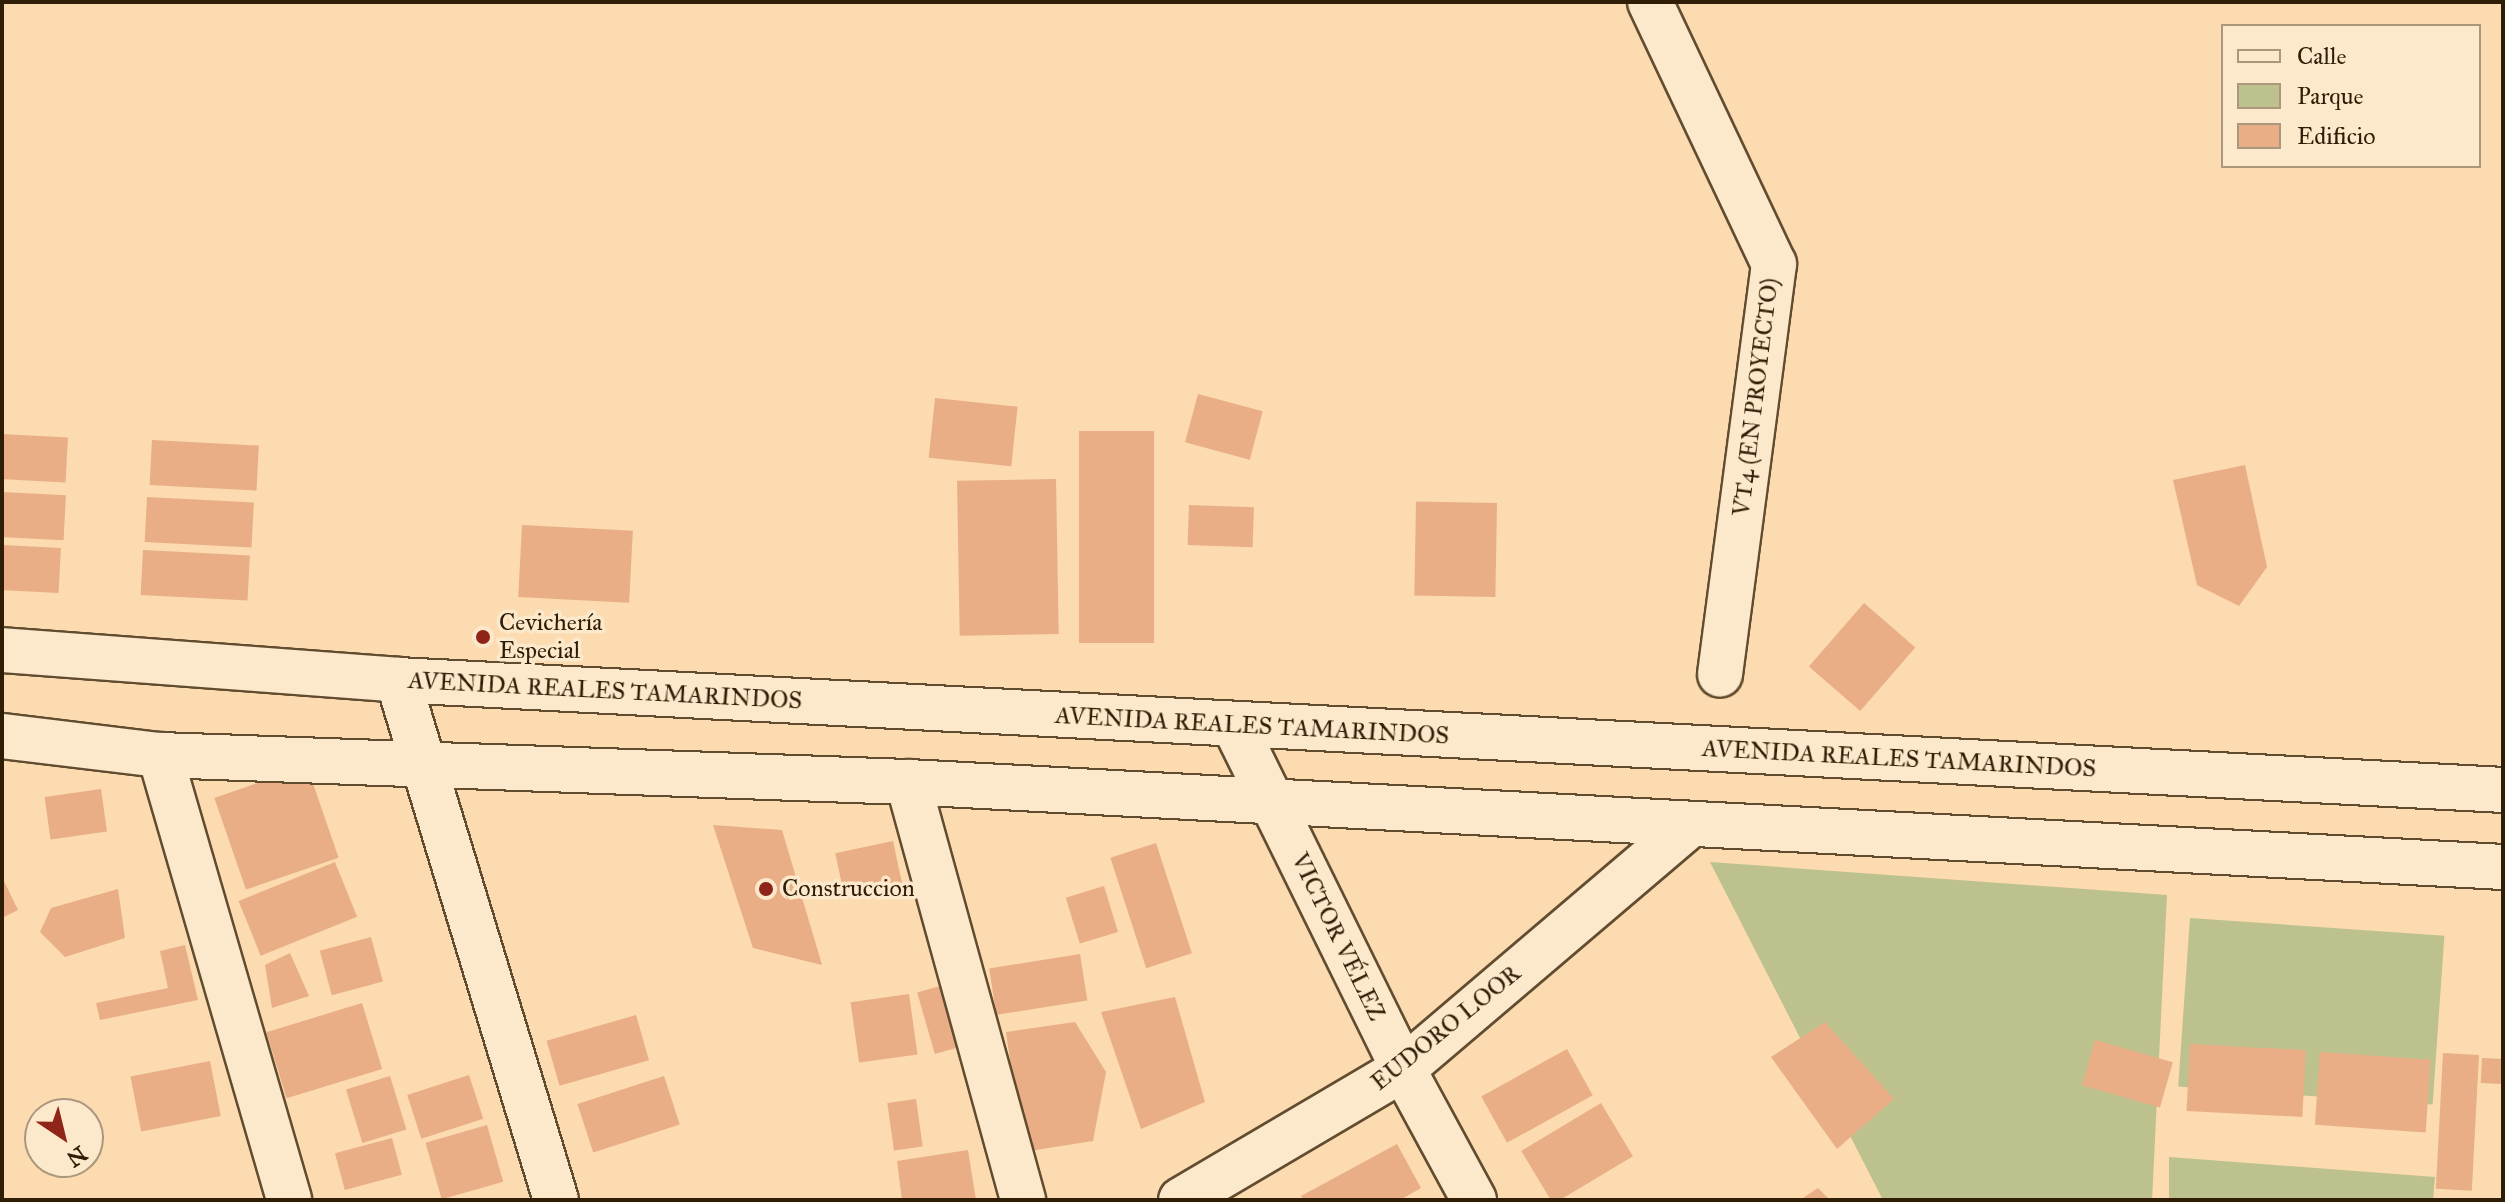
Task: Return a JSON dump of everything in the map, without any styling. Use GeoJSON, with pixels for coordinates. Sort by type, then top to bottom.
{"type":"FeatureCollection","features":[{"type":"Feature","properties":{"kind":"main road","name":"VT4 (EN PROYECTO)"},"geometry":{"type":"LineString","coordinates":[[1650,2],[1774,264],[1720,674]]}},
{"type":"Feature","properties":{"kind":"main road","name":"AVENIDA REALES TAMARINDOS"},"geometry":{"type":"LineString","coordinates":[[2,650],[398,680],[2503,790]]}},
{"type":"Feature","properties":{"kind":"main road"},"geometry":{"type":"LineString","coordinates":[[398,680],[556,1200]]}},
{"type":"Feature","properties":{"kind":"main road","name":"VICTOR VÉLEZ"},"geometry":{"type":"LineString","coordinates":[[1234,725],[1403,1069],[1474,1200]]}},
{"type":"Feature","properties":{"kind":"main road"},"geometry":{"type":"LineString","coordinates":[[2,736],[160,755],[908,782],[2503,867]]}},
{"type":"Feature","properties":{"kind":"main road"},"geometry":{"type":"LineString","coordinates":[[160,755],[289,1200]]}},
{"type":"Feature","properties":{"kind":"main road"},"geometry":{"type":"LineString","coordinates":[[908,782],[1023,1200]]}},
{"type":"Feature","properties":{"kind":"main road","name":"EUDORO LOOR"},"geometry":{"type":"LineString","coordinates":[[1181,1200],[1403,1069],[1690,825]]}},
{"type":"Feature","properties":{"kind":"green space"},"geometry":{"type":"Polygon","coordinates":[[[1710,862],[2167,895],[2152,1200],[1883,1200],[1710,862]]]}},
{"type":"Feature","properties":{"kind":"green space"},"geometry":{"type":"Polygon","coordinates":[[[2190,918],[2444,936],[2433,1104],[2178,1087],[2190,918]]]}},
{"type":"Feature","properties":{"kind":"green space"},"geometry":{"type":"Polygon","coordinates":[[[2169,1157],[2435,1177],[2433,1200],[2169,1200],[2169,1157]]]}},
{"type":"Feature","properties":{"kind":"building"},"geometry":{"type":"Polygon","coordinates":[[[1198,394],[1263,411],[1250,460],[1185,442],[1198,394]]]}},
{"type":"Feature","properties":{"kind":"building"},"geometry":{"type":"Polygon","coordinates":[[[935,398],[1018,407],[1011,466],[929,458],[935,398]]]}},
{"type":"Feature","properties":{"kind":"building"},"geometry":{"type":"Polygon","coordinates":[[[1079,431],[1154,431],[1154,643],[1079,643],[1079,431]]]}},
{"type":"Feature","properties":{"kind":"building"},"geometry":{"type":"Polygon","coordinates":[[[2,434],[68,437],[66,482],[2,479],[2,434]]]}},
{"type":"Feature","properties":{"kind":"building"},"geometry":{"type":"Polygon","coordinates":[[[152,440],[259,446],[256,491],[150,485],[152,440]]]}},
{"type":"Feature","properties":{"kind":"building"},"geometry":{"type":"Polygon","coordinates":[[[2245,465],[2267,567],[2239,606],[2197,585],[2173,480],[2245,465]]]}},
{"type":"Feature","properties":{"kind":"building"},"geometry":{"type":"Polygon","coordinates":[[[1056,479],[1059,634],[960,636],[957,481],[1056,479]]]}},
{"type":"Feature","properties":{"kind":"building"},"geometry":{"type":"Polygon","coordinates":[[[2,492],[66,495],[64,540],[2,537],[2,492]]]}},
{"type":"Feature","properties":{"kind":"building"},"geometry":{"type":"Polygon","coordinates":[[[147,497],[254,503],[251,548],[145,542],[147,497]]]}},
{"type":"Feature","properties":{"kind":"building"},"geometry":{"type":"Polygon","coordinates":[[[1416,502],[1497,503],[1495,597],[1414,596],[1416,502]]]}},
{"type":"Feature","properties":{"kind":"building"},"geometry":{"type":"Polygon","coordinates":[[[1189,505],[1254,507],[1253,547],[1188,545],[1189,505]]]}},
{"type":"Feature","properties":{"kind":"building"},"geometry":{"type":"Polygon","coordinates":[[[522,525],[633,531],[629,603],[518,597],[522,525]]]}},
{"type":"Feature","properties":{"kind":"building"},"geometry":{"type":"Polygon","coordinates":[[[2,545],[61,548],[59,593],[2,590],[2,545]]]}},
{"type":"Feature","properties":{"kind":"building"},"geometry":{"type":"Polygon","coordinates":[[[143,550],[250,556],[247,601],[141,595],[143,550]]]}},
{"type":"Feature","properties":{"kind":"building"},"geometry":{"type":"Polygon","coordinates":[[[1864,603],[1915,648],[1860,711],[1809,666],[1864,603]]]}},
{"type":"Feature","properties":{"kind":"building"},"geometry":{"type":"Polygon","coordinates":[[[307,766],[339,858],[246,890],[214,798],[307,766]]]}},
{"type":"Feature","properties":{"kind":"building"},"geometry":{"type":"Polygon","coordinates":[[[101,789],[107,832],[51,840],[45,797],[101,789]]]}},
{"type":"Feature","properties":{"kind":"building","name":"Construccion"},"geometry":{"type":"Polygon","coordinates":[[[713,825],[782,830],[822,965],[753,948],[713,825]]]}},
{"type":"Feature","properties":{"kind":"building"},"geometry":{"type":"Polygon","coordinates":[[[893,841],[902,884],[844,896],[835,853],[893,841]]]}},
{"type":"Feature","properties":{"kind":"building"},"geometry":{"type":"Polygon","coordinates":[[[1156,843],[1192,953],[1146,968],[1110,858],[1156,843]]]}},
{"type":"Feature","properties":{"kind":"building"},"geometry":{"type":"Polygon","coordinates":[[[335,862],[357,917],[261,956],[239,901],[335,862]]]}},
{"type":"Feature","properties":{"kind":"building"},"geometry":{"type":"Polygon","coordinates":[[[2,877],[18,910],[2,918],[2,877]]]}},
{"type":"Feature","properties":{"kind":"building"},"geometry":{"type":"Polygon","coordinates":[[[1104,886],[1118,932],[1080,944],[1066,898],[1104,886]]]}},
{"type":"Feature","properties":{"kind":"building"},"geometry":{"type":"Polygon","coordinates":[[[118,889],[125,938],[65,957],[40,932],[51,908],[118,889]]]}},
{"type":"Feature","properties":{"kind":"building"},"geometry":{"type":"Polygon","coordinates":[[[371,937],[383,981],[332,995],[320,951],[371,937]]]}},
{"type":"Feature","properties":{"kind":"building"},"geometry":{"type":"Polygon","coordinates":[[[185,945],[198,1000],[100,1020],[96,1003],[168,988],[160,951],[185,945]]]}},
{"type":"Feature","properties":{"kind":"building"},"geometry":{"type":"Polygon","coordinates":[[[290,953],[309,996],[272,1008],[265,965],[290,953]]]}},
{"type":"Feature","properties":{"kind":"building"},"geometry":{"type":"Polygon","coordinates":[[[1080,954],[1087,1000],[996,1015],[989,968],[1080,954]]]}},
{"type":"Feature","properties":{"kind":"building"},"geometry":{"type":"Polygon","coordinates":[[[947,984],[965,1046],[935,1054],[917,993],[947,984]]]}},
{"type":"Feature","properties":{"kind":"building"},"geometry":{"type":"Polygon","coordinates":[[[909,994],[917,1054],[859,1063],[851,1002],[909,994]]]}},
{"type":"Feature","properties":{"kind":"building"},"geometry":{"type":"Polygon","coordinates":[[[1175,997],[1205,1102],[1141,1129],[1101,1012],[1175,997]]]}},
{"type":"Feature","properties":{"kind":"building"},"geometry":{"type":"Polygon","coordinates":[[[362,1003],[382,1069],[287,1098],[266,1032],[362,1003]]]}},
{"type":"Feature","properties":{"kind":"building"},"geometry":{"type":"Polygon","coordinates":[[[636,1015],[649,1060],[560,1086],[547,1041],[636,1015]]]}},
{"type":"Feature","properties":{"kind":"building"},"geometry":{"type":"Polygon","coordinates":[[[1075,1022],[1106,1072],[1093,1141],[1023,1152],[1006,1032],[1075,1022]]]}},
{"type":"Feature","properties":{"kind":"building"},"geometry":{"type":"Polygon","coordinates":[[[1825,1022],[1894,1099],[1837,1149],[1771,1057],[1825,1022]]]}},
{"type":"Feature","properties":{"kind":"building"},"geometry":{"type":"Polygon","coordinates":[[[2095,1040],[2173,1062],[2160,1108],[2082,1085],[2095,1040]]]}},
{"type":"Feature","properties":{"kind":"building"},"geometry":{"type":"Polygon","coordinates":[[[2190,1044],[2306,1050],[2302,1117],[2186,1111],[2190,1044]]]}},
{"type":"Feature","properties":{"kind":"building"},"geometry":{"type":"Polygon","coordinates":[[[1567,1049],[1593,1095],[1507,1143],[1481,1097],[1567,1049]]]}},
{"type":"Feature","properties":{"kind":"building"},"geometry":{"type":"Polygon","coordinates":[[[2320,1052],[2431,1060],[2426,1133],[2315,1125],[2320,1052]]]}},
{"type":"Feature","properties":{"kind":"building"},"geometry":{"type":"Polygon","coordinates":[[[2443,1053],[2479,1055],[2472,1191],[2436,1189],[2443,1053]]]}},
{"type":"Feature","properties":{"kind":"building"},"geometry":{"type":"Polygon","coordinates":[[[2482,1058],[2503,1059],[2502,1084],[2481,1083],[2482,1058]]]}},
{"type":"Feature","properties":{"kind":"building"},"geometry":{"type":"Polygon","coordinates":[[[210,1061],[221,1116],[141,1131],[130,1076],[210,1061]]]}},
{"type":"Feature","properties":{"kind":"building"},"geometry":{"type":"Polygon","coordinates":[[[469,1075],[483,1119],[421,1139],[407,1095],[469,1075]]]}},
{"type":"Feature","properties":{"kind":"building"},"geometry":{"type":"Polygon","coordinates":[[[390,1076],[406,1130],[362,1143],[346,1089],[390,1076]]]}},
{"type":"Feature","properties":{"kind":"building"},"geometry":{"type":"Polygon","coordinates":[[[664,1076],[680,1125],[593,1153],[577,1104],[664,1076]]]}},
{"type":"Feature","properties":{"kind":"building"},"geometry":{"type":"Polygon","coordinates":[[[916,1099],[923,1147],[894,1151],[887,1103],[916,1099]]]}},
{"type":"Feature","properties":{"kind":"building"},"geometry":{"type":"Polygon","coordinates":[[[1601,1103],[1633,1156],[1560,1200],[1551,1200],[1521,1151],[1601,1103]]]}},
{"type":"Feature","properties":{"kind":"building"},"geometry":{"type":"Polygon","coordinates":[[[487,1125],[503,1182],[442,1199],[425,1143],[487,1125]]]}},
{"type":"Feature","properties":{"kind":"building"},"geometry":{"type":"Polygon","coordinates":[[[392,1138],[402,1175],[345,1190],[335,1153],[392,1138]]]}},
{"type":"Feature","properties":{"kind":"building"},"geometry":{"type":"Polygon","coordinates":[[[1397,1144],[1421,1188],[1400,1200],[1303,1200],[1301,1196],[1397,1144]]]}},
{"type":"Feature","properties":{"kind":"building"},"geometry":{"type":"Polygon","coordinates":[[[968,1150],[976,1200],[902,1200],[897,1161],[968,1150]]]}},
{"type":"Feature","properties":{"kind":"building"},"geometry":{"type":"Polygon","coordinates":[[[1818,1188],[1830,1200],[1800,1200],[1818,1188]]]}},
{"type":"Feature","properties":{"kind":"place","name":"Cevichería Especial"},"geometry":{"type":"Point","coordinates":[483,637]}},
{"type":"Feature","properties":{"kind":"place","name":"Construccion"},"geometry":{"type":"Point","coordinates":[766,889]}}]}
